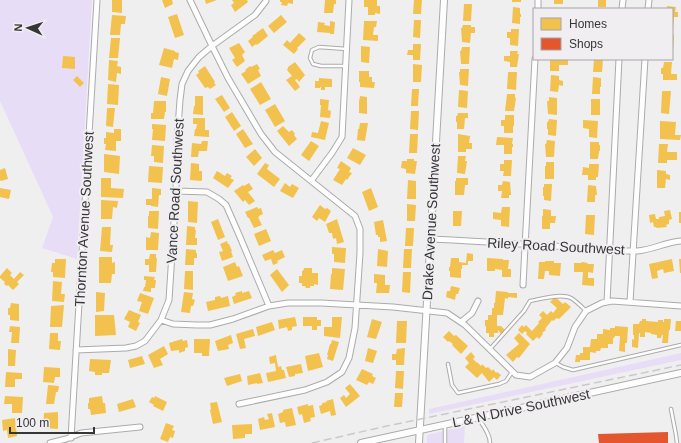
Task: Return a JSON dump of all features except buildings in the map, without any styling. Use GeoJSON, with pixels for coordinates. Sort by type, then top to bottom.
{"type":"FeatureCollection","features":[{"type":"Feature","properties":{"kind":"street","name":"Thornton Avenue Southwest"},"geometry":{"type":"LineString","coordinates":[[71,438],[97,0]]}},
{"type":"Feature","properties":{"kind":"street"},"geometry":{"type":"LineString","coordinates":[[190,0],[228,78],[261,134],[275,152],[355,216],[360,229],[360,253],[355,328],[349,358],[342,372],[327,382],[305,390],[239,404]]}},
{"type":"Feature","properties":{"kind":"street","name":"Vance Road Southwest"},"geometry":{"type":"LineString","coordinates":[[76,350],[126,348],[136,346],[145,341],[161,320],[169,300],[176,191],[177,140],[182,84],[188,71],[199,57],[255,15],[266,0]]}},
{"type":"Feature","properties":{"kind":"street"},"geometry":{"type":"LineString","coordinates":[[311,181],[342,137],[349,0]]}},
{"type":"Feature","properties":{"kind":"street","name":"Drake Avenue Southwest"},"geometry":{"type":"LineString","coordinates":[[419,443],[444,0]]}},
{"type":"Feature","properties":{"kind":"street"},"geometry":{"type":"LineString","coordinates":[[523,285],[535,60]]}},
{"type":"Feature","properties":{"kind":"street"},"geometry":{"type":"LineString","coordinates":[[607,302],[619,60]]}},
{"type":"Feature","properties":{"kind":"street"},"geometry":{"type":"LineString","coordinates":[[630,302],[645,60]]}},
{"type":"Feature","properties":{"kind":"street"},"geometry":{"type":"LineString","coordinates":[[176,191],[207,192],[219,198],[226,205],[269,306]]}},
{"type":"Feature","properties":{"kind":"street","name":"Riley Road Southwest"},"geometry":{"type":"LineString","coordinates":[[430,239],[638,251],[657,247],[673,241],[681,241]]}},
{"type":"Feature","properties":{"kind":"street"},"geometry":{"type":"LineString","coordinates":[[461,322],[472,313],[478,301]]}},
{"type":"Feature","properties":{"kind":"street"},"geometry":{"type":"LineString","coordinates":[[161,320],[173,324],[210,325],[233,319],[269,306],[288,303],[321,302],[393,307],[447,313],[465,325],[512,372],[516,375],[530,377],[556,363],[567,348],[575,327],[586,311],[602,303],[612,301],[681,306]]}},
{"type":"Feature","properties":{"kind":"street","name":"L & N Drive Southwest"},"geometry":{"type":"LineString","coordinates":[[361,443],[681,373]]}},
{"type":"Feature","properties":{"kind":"street"},"geometry":{"type":"LineString","coordinates":[[50,443],[71,438],[81,433],[140,427]]}},
{"type":"Feature","properties":{"kind":"lane"},"geometry":{"type":"LineString","coordinates":[[346,49],[319,47],[312,50],[310,58],[313,64],[321,66],[346,66]]}},
{"type":"Feature","properties":{"kind":"lane"},"geometry":{"type":"LineString","coordinates":[[490,350],[524,311],[530,301],[560,296],[570,297],[586,311]]}},
{"type":"Feature","properties":{"kind":"lane"},"geometry":{"type":"LineString","coordinates":[[556,363],[562,367],[573,370],[681,345]]}},
{"type":"Feature","properties":{"kind":"lane"},"geometry":{"type":"LineString","coordinates":[[448,364],[452,385],[458,393],[499,384],[506,381],[512,372]]}},
{"type":"Feature","properties":{"kind":"lane"},"geometry":{"type":"LineString","coordinates":[[672,409],[677,443]]}},
{"type":"Feature","properties":{"kind":"lane"},"geometry":{"type":"LineString","coordinates":[[477,418],[486,430],[490,443]]}},
{"type":"Feature","properties":{"kind":"lane"},"geometry":{"type":"LineString","coordinates":[[445,425],[445,443]]}},
{"type":"Feature","properties":{"kind":"shaded area"},"geometry":{"type":"Polygon","coordinates":[[[0,0],[92,0],[77,259],[42,248],[53,217],[0,101],[0,0]]]}},
{"type":"Feature","properties":{"kind":"shaded area"},"geometry":{"type":"Polygon","coordinates":[[[681,353],[681,360],[429,414],[429,409],[681,353]]]}},
{"type":"Feature","properties":{"kind":"shaded area"},"geometry":{"type":"Polygon","coordinates":[[[465,426],[464,443],[427,443],[427,435],[465,426]]]}},
{"type":"Feature","properties":{"kind":"railway"},"geometry":{"type":"LineString","coordinates":[[312,443],[681,365]]}}]}
